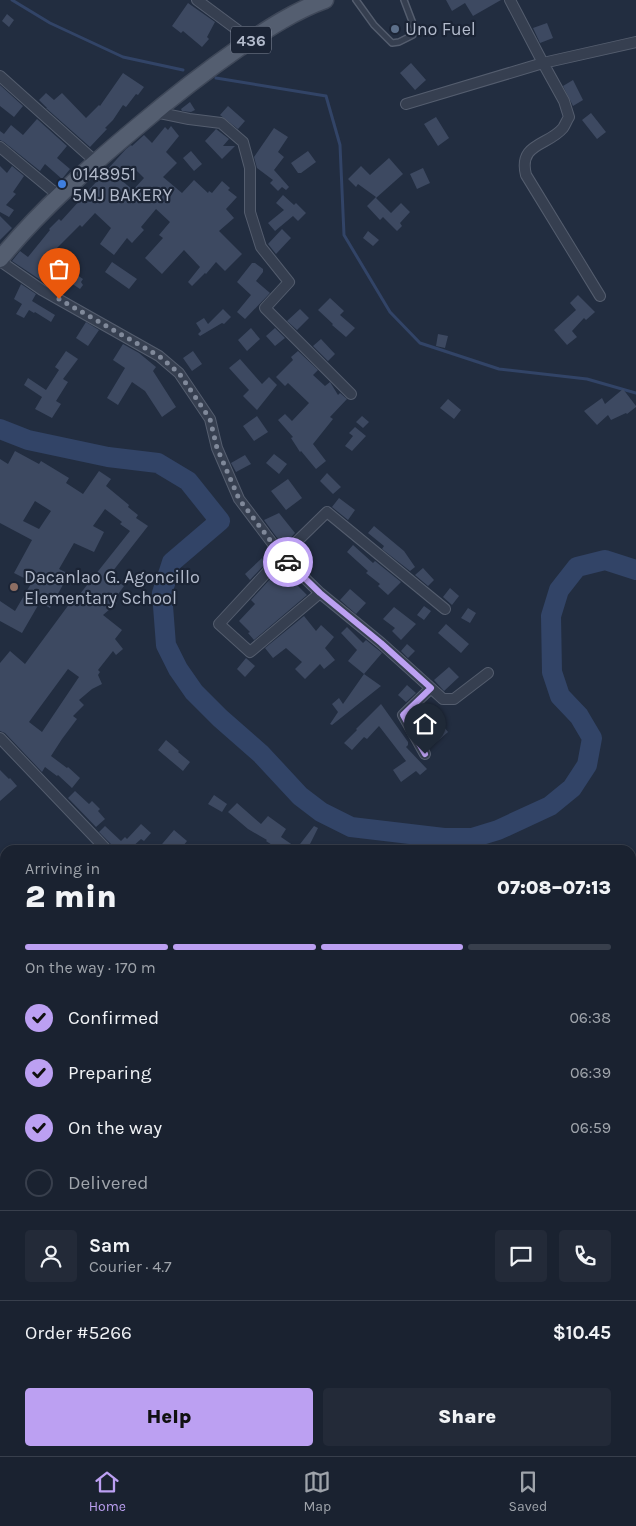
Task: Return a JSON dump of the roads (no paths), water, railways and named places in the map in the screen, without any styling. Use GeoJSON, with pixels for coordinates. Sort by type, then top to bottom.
{"type":"FeatureCollection","features":[{"type":"Feature","properties":{"kind":"main road","name":"436"},"geometry":{"type":"LineString","coordinates":[[0,260],[20,235],[59,196],[155,112],[208,70],[298,8],[325,0]]}},
{"type":"Feature","properties":{"kind":"street"},"geometry":{"type":"LineString","coordinates":[[197,0],[251,40]]}},
{"type":"Feature","properties":{"kind":"street"},"geometry":{"type":"LineString","coordinates":[[510,0],[564,101],[569,117],[563,128],[527,153],[523,165],[526,175],[600,296]]}},
{"type":"Feature","properties":{"kind":"street"},"geometry":{"type":"LineString","coordinates":[[406,104],[543,63],[636,42]]}},
{"type":"Feature","properties":{"kind":"street"},"geometry":{"type":"LineString","coordinates":[[0,76],[96,162]]}},
{"type":"Feature","properties":{"kind":"street"},"geometry":{"type":"LineString","coordinates":[[155,112],[221,123],[243,142],[250,168],[250,212],[260,248],[289,282],[265,308],[351,394]]}},
{"type":"Feature","properties":{"kind":"street"},"geometry":{"type":"LineString","coordinates":[[0,147],[59,196]]}},
{"type":"Feature","properties":{"kind":"street"},"geometry":{"type":"LineString","coordinates":[[0,260],[42,290],[159,356],[179,373],[210,419],[217,448],[239,499],[282,556],[320,593],[381,643],[444,699],[454,699],[488,672]]}},
{"type":"Feature","properties":{"kind":"street"},"geometry":{"type":"LineString","coordinates":[[320,593],[250,652],[219,624],[282,556],[327,512],[444,609]]}},
{"type":"Feature","properties":{"kind":"street"},"geometry":{"type":"LineString","coordinates":[[425,754],[403,715],[431,688]]}},
{"type":"Feature","properties":{"kind":"street"},"geometry":{"type":"LineString","coordinates":[[0,738],[103,845]]}},
{"type":"Feature","properties":{"kind":"lane"},"geometry":{"type":"LineString","coordinates":[[356,0],[374,25],[392,43],[414,35],[415,29],[404,0]]}},
{"type":"Feature","properties":{"kind":"waterway"},"geometry":{"type":"LineString","coordinates":[[12,0],[50,23],[123,57],[183,70]]}},
{"type":"Feature","properties":{"kind":"waterway"},"geometry":{"type":"LineString","coordinates":[[216,78],[326,96],[340,145],[344,235],[390,312],[420,343],[499,369],[587,379],[636,393]]}},
{"type":"Feature","properties":{"kind":"waterway"},"geometry":{"type":"LineString","coordinates":[[0,429],[28,440],[108,457],[158,463],[188,481],[220,521],[172,562],[162,593],[166,645],[178,669],[194,692],[220,718],[261,754],[300,796],[321,812],[351,827],[444,838],[472,838],[498,830],[550,806],[572,788],[587,765],[592,738],[579,716],[560,696],[552,672],[551,616],[559,590],[577,567],[605,560],[636,570]]}},
{"type":"Feature","properties":{"kind":"place","name":"Uno Fuel"},"geometry":{"type":"Point","coordinates":[395,29]}},
{"type":"Feature","properties":{"kind":"place","name":"0148951 5MJ BAKERY"},"geometry":{"type":"Point","coordinates":[62,184]}},
{"type":"Feature","properties":{"kind":"place","name":"Dacanlao G. Agoncillo Elementary School"},"geometry":{"type":"Point","coordinates":[14,587]}}]}
